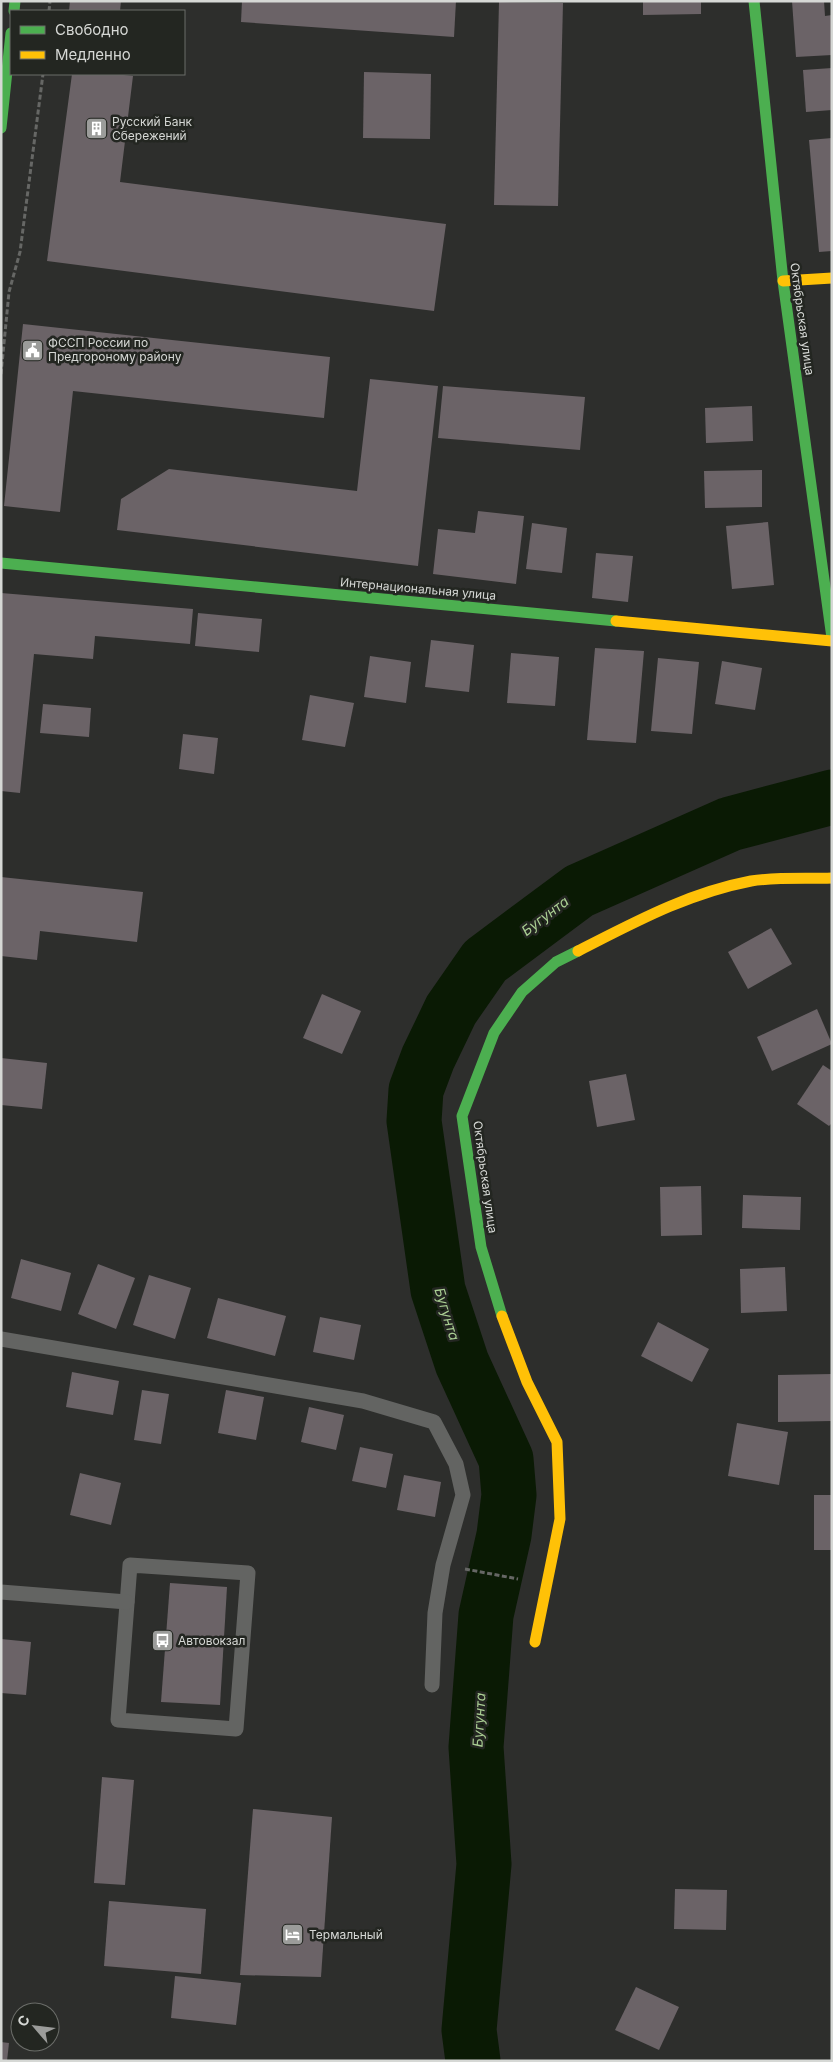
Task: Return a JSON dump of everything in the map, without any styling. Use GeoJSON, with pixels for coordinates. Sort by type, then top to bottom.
{"type":"FeatureCollection","features":[{"type":"Feature","properties":{"kind":"street","name":"Октябрьская улица"},"geometry":{"type":"LineString","coordinates":[[754,1],[783,281],[832,640]]}},
{"type":"Feature","properties":{"kind":"street"},"geometry":{"type":"LineString","coordinates":[[1,128],[10,42]]}},
{"type":"Feature","properties":{"kind":"street"},"geometry":{"type":"LineString","coordinates":[[783,281],[832,278]]}},
{"type":"Feature","properties":{"kind":"street","name":"Интернациональная улица"},"geometry":{"type":"LineString","coordinates":[[1,563],[832,640]]}},
{"type":"Feature","properties":{"kind":"street","name":"Октябрьская улица"},"geometry":{"type":"LineString","coordinates":[[535,1642],[560,1519],[557,1442],[527,1382],[496,1301],[481,1247],[462,1116],[494,1033],[522,992],[556,962],[653,912],[702,894],[753,881],[832,878]]}},
{"type":"Feature","properties":{"kind":"lane"},"geometry":{"type":"LineString","coordinates":[[1,1339],[363,1401],[434,1422],[456,1464],[463,1495],[443,1565],[435,1613],[432,1685]]}},
{"type":"Feature","properties":{"kind":"lane"},"geometry":{"type":"LineString","coordinates":[[130,1565],[248,1573],[236,1729],[118,1720],[127,1602],[130,1565]]}},
{"type":"Feature","properties":{"kind":"lane"},"geometry":{"type":"LineString","coordinates":[[1,1592],[127,1602]]}},
{"type":"Feature","properties":{"kind":"path"},"geometry":{"type":"LineString","coordinates":[[1,374],[9,292],[20,252],[43,75]]}},
{"type":"Feature","properties":{"kind":"path"},"geometry":{"type":"LineString","coordinates":[[464,1568],[522,1579]]}},
{"type":"Feature","properties":{"kind":"building"},"geometry":{"type":"Polygon","coordinates":[[[70,1],[121,1],[120,10],[69,10],[70,1]]]}},
{"type":"Feature","properties":{"kind":"building"},"geometry":{"type":"Polygon","coordinates":[[[242,1],[456,1],[454,37],[241,22],[242,1]]]}},
{"type":"Feature","properties":{"kind":"building"},"geometry":{"type":"Polygon","coordinates":[[[643,1],[701,1],[701,14],[643,15],[643,1]]]}},
{"type":"Feature","properties":{"kind":"building"},"geometry":{"type":"Polygon","coordinates":[[[792,1],[824,1],[825,16],[832,15],[832,55],[796,57],[792,1]]]}},
{"type":"Feature","properties":{"kind":"building"},"geometry":{"type":"Polygon","coordinates":[[[499,2],[563,3],[558,206],[494,205],[499,2]]]}},
{"type":"Feature","properties":{"kind":"building"},"geometry":{"type":"Polygon","coordinates":[[[832,68],[832,110],[806,112],[803,70],[832,68]]]}},
{"type":"Feature","properties":{"kind":"building"},"geometry":{"type":"Polygon","coordinates":[[[364,72],[431,74],[430,139],[363,138],[364,72]]]}},
{"type":"Feature","properties":{"kind":"building"},"geometry":{"type":"Polygon","coordinates":[[[72,75],[133,76],[120,182],[446,224],[434,311],[47,261],[72,75]]]}},
{"type":"Feature","properties":{"kind":"building"},"geometry":{"type":"Polygon","coordinates":[[[832,138],[832,251],[819,252],[809,140],[832,138]]]}},
{"type":"Feature","properties":{"kind":"building"},"geometry":{"type":"Polygon","coordinates":[[[23,324],[330,357],[324,418],[73,391],[60,512],[4,506],[23,324]]]}},
{"type":"Feature","properties":{"kind":"building"},"geometry":{"type":"Polygon","coordinates":[[[370,379],[438,386],[418,566],[117,530],[121,499],[169,469],[357,491],[370,379]]]}},
{"type":"Feature","properties":{"kind":"building"},"geometry":{"type":"Polygon","coordinates":[[[443,386],[585,397],[580,450],[438,438],[443,386]]]}},
{"type":"Feature","properties":{"kind":"building"},"geometry":{"type":"Polygon","coordinates":[[[752,406],[753,441],[706,443],[705,408],[752,406]]]}},
{"type":"Feature","properties":{"kind":"building"},"geometry":{"type":"Polygon","coordinates":[[[762,470],[762,507],[705,508],[704,471],[762,470]]]}},
{"type":"Feature","properties":{"kind":"building"},"geometry":{"type":"Polygon","coordinates":[[[478,511],[524,516],[516,584],[433,574],[438,529],[475,533],[478,511]]]}},
{"type":"Feature","properties":{"kind":"building"},"geometry":{"type":"Polygon","coordinates":[[[768,522],[774,585],[732,589],[726,526],[768,522]]]}},
{"type":"Feature","properties":{"kind":"building"},"geometry":{"type":"Polygon","coordinates":[[[532,523],[567,528],[562,573],[526,569],[532,523]]]}},
{"type":"Feature","properties":{"kind":"building"},"geometry":{"type":"Polygon","coordinates":[[[596,553],[633,556],[628,602],[592,598],[596,553]]]}},
{"type":"Feature","properties":{"kind":"building"},"geometry":{"type":"Polygon","coordinates":[[[1,593],[193,609],[190,644],[95,636],[93,659],[34,654],[20,793],[1,791],[1,593]]]}},
{"type":"Feature","properties":{"kind":"building"},"geometry":{"type":"Polygon","coordinates":[[[198,613],[262,619],[259,652],[195,646],[198,613]]]}},
{"type":"Feature","properties":{"kind":"building"},"geometry":{"type":"Polygon","coordinates":[[[431,640],[474,645],[469,692],[425,687],[431,640]]]}},
{"type":"Feature","properties":{"kind":"building"},"geometry":{"type":"Polygon","coordinates":[[[595,648],[644,651],[636,743],[587,740],[595,648]]]}},
{"type":"Feature","properties":{"kind":"building"},"geometry":{"type":"Polygon","coordinates":[[[511,653],[559,657],[555,706],[507,703],[511,653]]]}},
{"type":"Feature","properties":{"kind":"building"},"geometry":{"type":"Polygon","coordinates":[[[370,656],[411,662],[406,703],[364,697],[370,656]]]}},
{"type":"Feature","properties":{"kind":"building"},"geometry":{"type":"Polygon","coordinates":[[[658,658],[699,662],[692,734],[651,731],[658,658]]]}},
{"type":"Feature","properties":{"kind":"building"},"geometry":{"type":"Polygon","coordinates":[[[722,661],[762,668],[755,710],[715,704],[722,661]]]}},
{"type":"Feature","properties":{"kind":"building"},"geometry":{"type":"Polygon","coordinates":[[[310,695],[354,703],[345,747],[302,740],[310,695]]]}},
{"type":"Feature","properties":{"kind":"building"},"geometry":{"type":"Polygon","coordinates":[[[43,704],[91,708],[89,737],[40,733],[43,704]]]}},
{"type":"Feature","properties":{"kind":"building"},"geometry":{"type":"Polygon","coordinates":[[[183,734],[218,738],[214,774],[179,769],[183,734]]]}},
{"type":"Feature","properties":{"kind":"building"},"geometry":{"type":"Polygon","coordinates":[[[1,877],[143,892],[137,942],[40,931],[37,960],[1,956],[1,877]]]}},
{"type":"Feature","properties":{"kind":"building"},"geometry":{"type":"Polygon","coordinates":[[[771,928],[792,964],[748,989],[728,952],[771,928]]]}},
{"type":"Feature","properties":{"kind":"building"},"geometry":{"type":"Polygon","coordinates":[[[322,994],[361,1011],[342,1054],[303,1038],[322,994]]]}},
{"type":"Feature","properties":{"kind":"building"},"geometry":{"type":"Polygon","coordinates":[[[817,1009],[832,1044],[772,1071],[757,1037],[817,1009]]]}},
{"type":"Feature","properties":{"kind":"building"},"geometry":{"type":"Polygon","coordinates":[[[1,1058],[47,1063],[42,1109],[1,1105],[1,1058]]]}},
{"type":"Feature","properties":{"kind":"building"},"geometry":{"type":"Polygon","coordinates":[[[823,1065],[832,1071],[832,1123],[829,1126],[797,1104],[823,1065]]]}},
{"type":"Feature","properties":{"kind":"building"},"geometry":{"type":"Polygon","coordinates":[[[626,1074],[635,1120],[597,1127],[589,1081],[626,1074]]]}},
{"type":"Feature","properties":{"kind":"building"},"geometry":{"type":"Polygon","coordinates":[[[701,1186],[702,1235],[661,1236],[660,1187],[701,1186]]]}},
{"type":"Feature","properties":{"kind":"building"},"geometry":{"type":"Polygon","coordinates":[[[743,1195],[801,1197],[800,1230],[742,1228],[743,1195]]]}},
{"type":"Feature","properties":{"kind":"building"},"geometry":{"type":"Polygon","coordinates":[[[21,1259],[71,1273],[61,1311],[11,1298],[21,1259]]]}},
{"type":"Feature","properties":{"kind":"building"},"geometry":{"type":"Polygon","coordinates":[[[98,1264],[135,1278],[116,1329],[78,1314],[98,1264]]]}},
{"type":"Feature","properties":{"kind":"building"},"geometry":{"type":"Polygon","coordinates":[[[785,1267],[787,1311],[741,1313],[740,1269],[785,1267]]]}},
{"type":"Feature","properties":{"kind":"building"},"geometry":{"type":"Polygon","coordinates":[[[149,1275],[191,1288],[175,1339],[133,1325],[149,1275]]]}},
{"type":"Feature","properties":{"kind":"building"},"geometry":{"type":"Polygon","coordinates":[[[218,1298],[286,1316],[275,1356],[207,1338],[218,1298]]]}},
{"type":"Feature","properties":{"kind":"building"},"geometry":{"type":"Polygon","coordinates":[[[320,1317],[361,1325],[354,1360],[313,1352],[320,1317]]]}},
{"type":"Feature","properties":{"kind":"building"},"geometry":{"type":"Polygon","coordinates":[[[658,1322],[709,1349],[692,1382],[641,1356],[658,1322]]]}},
{"type":"Feature","properties":{"kind":"building"},"geometry":{"type":"Polygon","coordinates":[[[72,1372],[119,1381],[113,1415],[66,1407],[72,1372]]]}},
{"type":"Feature","properties":{"kind":"building"},"geometry":{"type":"Polygon","coordinates":[[[832,1374],[832,1421],[778,1422],[778,1375],[832,1374]]]}},
{"type":"Feature","properties":{"kind":"building"},"geometry":{"type":"Polygon","coordinates":[[[142,1390],[169,1394],[161,1444],[134,1440],[142,1390]]]}},
{"type":"Feature","properties":{"kind":"building"},"geometry":{"type":"Polygon","coordinates":[[[226,1390],[264,1397],[256,1440],[218,1433],[226,1390]]]}},
{"type":"Feature","properties":{"kind":"building"},"geometry":{"type":"Polygon","coordinates":[[[309,1407],[344,1415],[336,1450],[301,1442],[309,1407]]]}},
{"type":"Feature","properties":{"kind":"building"},"geometry":{"type":"Polygon","coordinates":[[[737,1423],[788,1432],[779,1485],[728,1476],[737,1423]]]}},
{"type":"Feature","properties":{"kind":"building"},"geometry":{"type":"Polygon","coordinates":[[[360,1447],[393,1454],[386,1488],[352,1481],[360,1447]]]}},
{"type":"Feature","properties":{"kind":"building"},"geometry":{"type":"Polygon","coordinates":[[[80,1473],[121,1483],[111,1525],[70,1515],[80,1473]]]}},
{"type":"Feature","properties":{"kind":"building"},"geometry":{"type":"Polygon","coordinates":[[[404,1475],[441,1482],[435,1517],[397,1510],[404,1475]]]}},
{"type":"Feature","properties":{"kind":"building"},"geometry":{"type":"Polygon","coordinates":[[[814,1495],[832,1495],[832,1550],[814,1550],[814,1495]]]}},
{"type":"Feature","properties":{"kind":"building"},"geometry":{"type":"Polygon","coordinates":[[[170,1583],[227,1587],[220,1705],[161,1702],[170,1583]]]}},
{"type":"Feature","properties":{"kind":"building"},"geometry":{"type":"Polygon","coordinates":[[[1,1639],[31,1642],[26,1695],[1,1693],[1,1639]]]}},
{"type":"Feature","properties":{"kind":"building"},"geometry":{"type":"Polygon","coordinates":[[[102,1777],[134,1780],[125,1885],[94,1883],[102,1777]]]}},
{"type":"Feature","properties":{"kind":"building"},"geometry":{"type":"Polygon","coordinates":[[[253,1809],[332,1817],[321,1977],[240,1975],[253,1809]]]}},
{"type":"Feature","properties":{"kind":"building"},"geometry":{"type":"Polygon","coordinates":[[[675,1889],[727,1890],[726,1930],[674,1929],[675,1889]]]}},
{"type":"Feature","properties":{"kind":"building"},"geometry":{"type":"Polygon","coordinates":[[[109,1901],[206,1909],[201,1974],[104,1966],[109,1901]]]}},
{"type":"Feature","properties":{"kind":"building"},"geometry":{"type":"Polygon","coordinates":[[[175,1976],[241,1983],[236,2025],[171,2018],[175,1976]]]}},
{"type":"Feature","properties":{"kind":"building"},"geometry":{"type":"Polygon","coordinates":[[[636,1987],[679,2007],[659,2050],[615,2030],[636,1987]]]}},
{"type":"Feature","properties":{"kind":"building"},"geometry":{"type":"Polygon","coordinates":[[[1,2042],[9,2043],[7,2061],[1,2061],[1,2042]]]}},
{"type":"Feature","properties":{"kind":"waterway","name":"Бугунта"},"geometry":{"type":"LineString","coordinates":[[473,2061],[469,2030],[484,1864],[476,1747],[486,1615],[504,1535],[509,1495],[506,1459],[462,1363],[438,1290],[414,1121],[416,1090],[428,1058],[451,1010],[485,961],[579,891],[730,824],[832,797]]}},
{"type":"Feature","properties":{"kind":"traffic: fast"},"geometry":{"type":"LineString","coordinates":[[14,10],[15,1]]}},
{"type":"Feature","properties":{"kind":"traffic: fast"},"geometry":{"type":"LineString","coordinates":[[754,1],[783,281],[832,638]]}},
{"type":"Feature","properties":{"kind":"traffic: fast"},"geometry":{"type":"LineString","coordinates":[[1,128],[10,42]]}},
{"type":"Feature","properties":{"kind":"traffic: fast"},"geometry":{"type":"LineString","coordinates":[[1,563],[616,621]]}},
{"type":"Feature","properties":{"kind":"traffic: fast"},"geometry":{"type":"LineString","coordinates":[[502,1316],[481,1247],[462,1116],[494,1033],[522,992],[556,962],[578,951]]}},
{"type":"Feature","properties":{"kind":"traffic: slow"},"geometry":{"type":"LineString","coordinates":[[783,281],[832,278]]}},
{"type":"Feature","properties":{"kind":"traffic: slow"},"geometry":{"type":"LineString","coordinates":[[616,621],[832,641]]}},
{"type":"Feature","properties":{"kind":"traffic: slow"},"geometry":{"type":"LineString","coordinates":[[578,951],[662,910],[728,886],[761,880],[832,878]]}},
{"type":"Feature","properties":{"kind":"traffic: slow"},"geometry":{"type":"LineString","coordinates":[[502,1316],[527,1382],[557,1442],[560,1519],[535,1642]]}},
{"type":"Feature","properties":{"kind":"place","name":"Русский Банк Сбережений"},"geometry":{"type":"Point","coordinates":[96,129]}},
{"type":"Feature","properties":{"kind":"place","name":"ФССП России по Предгороному району"},"geometry":{"type":"Point","coordinates":[32,350]}},
{"type":"Feature","properties":{"kind":"place","name":"Автовокзал"},"geometry":{"type":"Point","coordinates":[162,1641]}},
{"type":"Feature","properties":{"kind":"place","name":"Термальный"},"geometry":{"type":"Point","coordinates":[293,1935]}}]}
